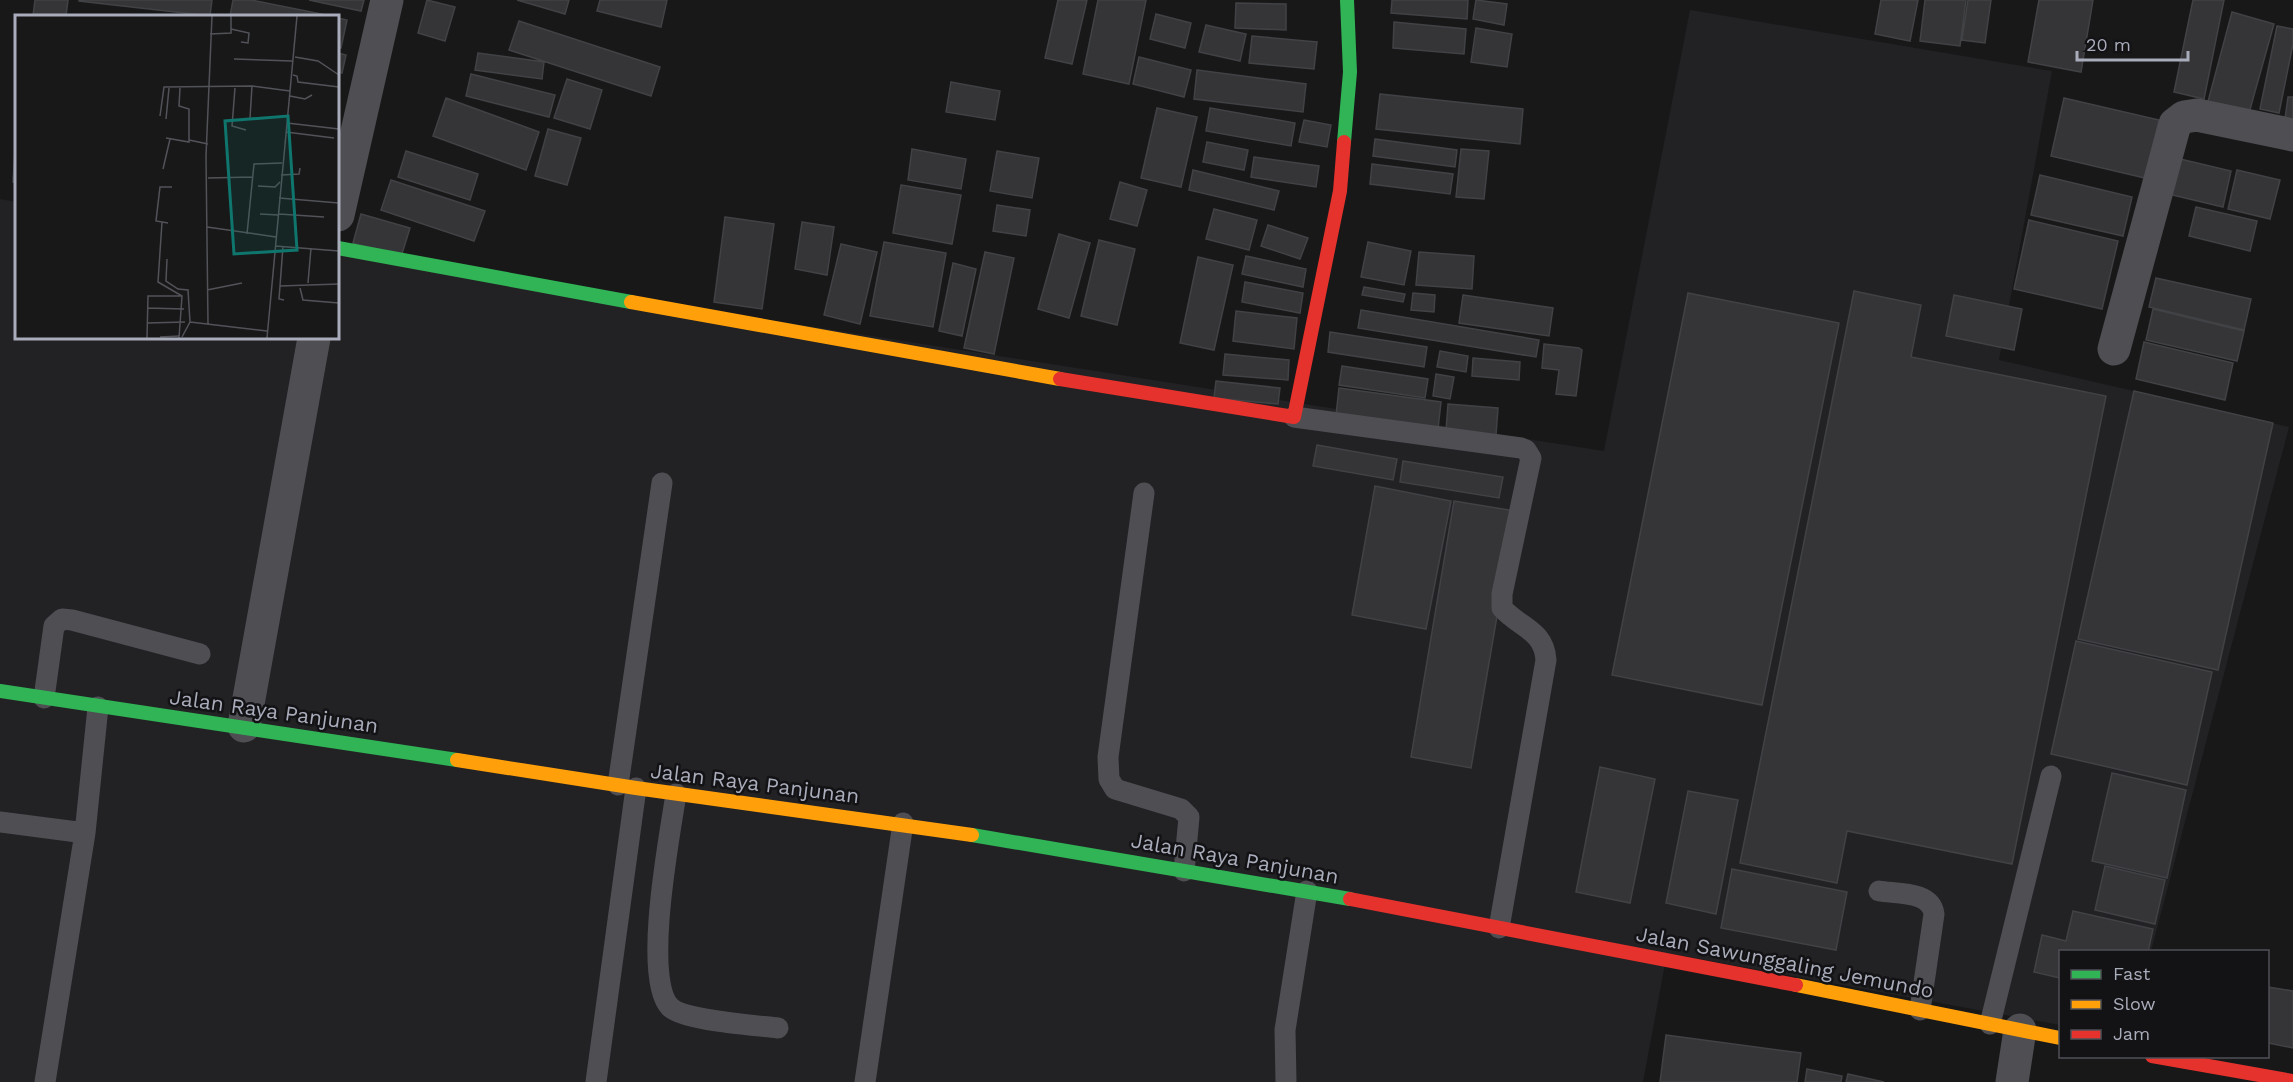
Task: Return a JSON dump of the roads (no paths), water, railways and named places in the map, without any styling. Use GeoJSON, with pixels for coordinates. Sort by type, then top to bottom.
{"type":"FeatureCollection","features":[{"type":"Feature","properties":{"kind":"main road"},"geometry":{"type":"LineString","coordinates":[[339,248],[944,360],[1294,417],[1340,191],[1350,72],[1347,0]]}},
{"type":"Feature","properties":{"kind":"main road","name":"Jalan Raya Panjunan"},"geometry":{"type":"LineString","coordinates":[[0,691],[44,698],[97,716],[244,726],[627,787],[903,823],[1306,891],[1501,928]]}},
{"type":"Feature","properties":{"kind":"main road","name":"Jalan Sawunggaling Jemundo"},"geometry":{"type":"LineString","coordinates":[[1501,928],[2059,1038]]}},
{"type":"Feature","properties":{"kind":"main road"},"geometry":{"type":"LineString","coordinates":[[2170,1070],[2293,1081]]}},
{"type":"Feature","properties":{"kind":"street"},"geometry":{"type":"LineString","coordinates":[[339,211],[387,0]]}},
{"type":"Feature","properties":{"kind":"street"},"geometry":{"type":"LineString","coordinates":[[2114,350],[2175,124],[2184,117],[2197,115],[2293,135]]}},
{"type":"Feature","properties":{"kind":"street"},"geometry":{"type":"LineString","coordinates":[[244,726],[314,339]]}},
{"type":"Feature","properties":{"kind":"street"},"geometry":{"type":"LineString","coordinates":[[2005,1027],[2012,1082]]}},
{"type":"Feature","properties":{"kind":"lane"},"geometry":{"type":"LineString","coordinates":[[1294,417],[1521,448],[1526,450],[1531,458],[1502,594],[1502,608],[1539,638],[1545,646],[1546,660],[1501,928]]}},
{"type":"Feature","properties":{"kind":"lane"},"geometry":{"type":"LineString","coordinates":[[597,1082],[634,814],[627,787],[662,483]]}},
{"type":"Feature","properties":{"kind":"lane"},"geometry":{"type":"LineString","coordinates":[[1144,493],[1108,757],[1109,779],[1115,789],[1181,809],[1189,817],[1184,871]]}},
{"type":"Feature","properties":{"kind":"lane"},"geometry":{"type":"LineString","coordinates":[[44,698],[54,626],[62,620],[72,620],[200,654]]}},
{"type":"Feature","properties":{"kind":"lane"},"geometry":{"type":"LineString","coordinates":[[45,1082],[85,833],[97,716]]}},
{"type":"Feature","properties":{"kind":"lane"},"geometry":{"type":"LineString","coordinates":[[2005,1027],[2051,776]]}},
{"type":"Feature","properties":{"kind":"lane"},"geometry":{"type":"LineString","coordinates":[[676,794],[658,922],[659,989],[670,1007],[683,1015],[778,1028]]}},
{"type":"Feature","properties":{"kind":"lane"},"geometry":{"type":"LineString","coordinates":[[0,822],[85,833]]}},
{"type":"Feature","properties":{"kind":"lane"},"geometry":{"type":"LineString","coordinates":[[865,1082],[903,823]]}},
{"type":"Feature","properties":{"kind":"lane"},"geometry":{"type":"LineString","coordinates":[[1286,1082],[1285,1030],[1306,891]]}},
{"type":"Feature","properties":{"kind":"lane"},"geometry":{"type":"LineString","coordinates":[[1879,891],[1927,898],[1933,905],[1934,914],[1920,1010]]}}]}
